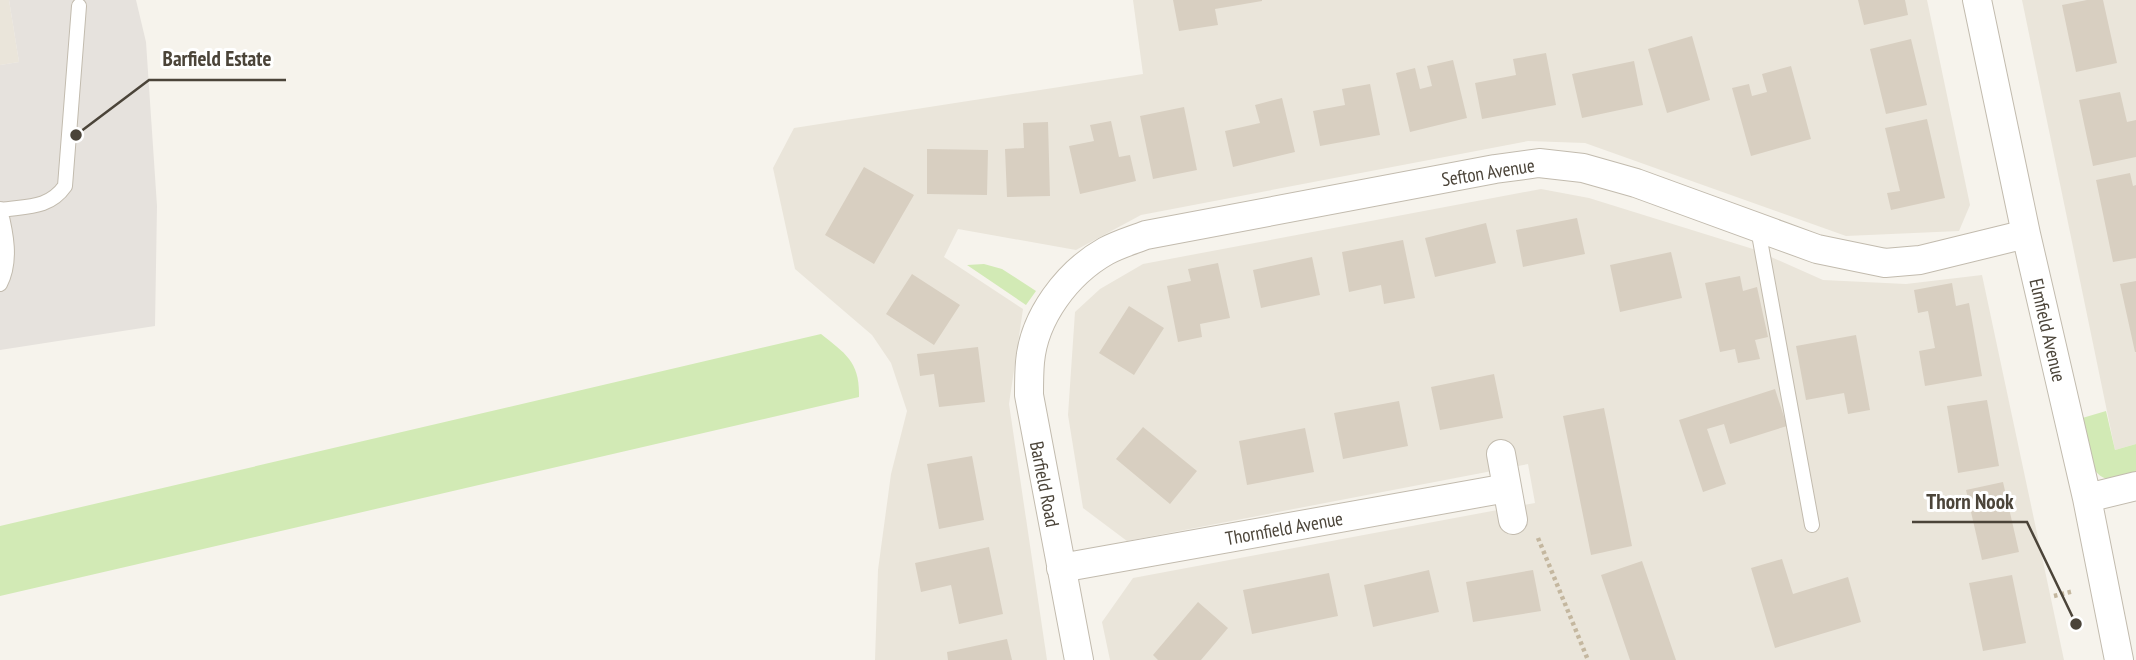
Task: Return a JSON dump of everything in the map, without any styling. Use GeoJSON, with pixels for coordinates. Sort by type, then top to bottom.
{"type":"FeatureCollection","features":[{"type":"Feature","properties":{"kind":"street","name":"Elmfield Avenue"},"geometry":{"type":"LineString","coordinates":[[1977,0],[2026,234],[2087,498],[2119,660]]}},
{"type":"Feature","properties":{"kind":"street","name":"Sefton Avenue"},"geometry":{"type":"LineString","coordinates":[[1048,309],[1072,276],[1090,262],[1107,251],[1146,235],[1539,163],[1583,168],[1636,183],[1817,249],[1885,262],[1920,260],[2026,234]]}},
{"type":"Feature","properties":{"kind":"street","name":"Barfield Road"},"geometry":{"type":"LineString","coordinates":[[1048,309],[1035,336],[1030,361],[1029,395],[1079,660]]}},
{"type":"Feature","properties":{"kind":"street"},"geometry":{"type":"LineString","coordinates":[[1501,454],[1513,520]]}},
{"type":"Feature","properties":{"kind":"street"},"geometry":{"type":"LineString","coordinates":[[2087,498],[2136,486]]}},
{"type":"Feature","properties":{"kind":"street","name":"Thornfield Avenue"},"geometry":{"type":"LineString","coordinates":[[1061,568],[1507,488]]}},
{"type":"Feature","properties":{"kind":"lane"},"geometry":{"type":"LineString","coordinates":[[0,285],[6,272],[7,234],[0,209],[39,205],[56,199],[65,186],[79,6]]}},
{"type":"Feature","properties":{"kind":"lane"},"geometry":{"type":"LineString","coordinates":[[1758,229],[1812,526]]}},
{"type":"Feature","properties":{"kind":"path"},"geometry":{"type":"LineString","coordinates":[[1513,520],[1536,533],[1588,660]]}},
{"type":"Feature","properties":{"kind":"shaded area"},"geometry":{"type":"Polygon","coordinates":[[[0,0],[9,0],[19,62],[0,65],[0,0]]]}},
{"type":"Feature","properties":{"kind":"shaded area"},"geometry":{"type":"Polygon","coordinates":[[[9,0],[136,0],[146,42],[157,206],[155,326],[0,350],[0,65],[19,62],[9,0]]]}},
{"type":"Feature","properties":{"kind":"shaded area"},"geometry":{"type":"Polygon","coordinates":[[[1133,0],[1927,0],[1970,205],[1959,231],[1846,236],[1585,143],[1528,141],[1141,215],[1076,250],[958,229],[944,257],[1023,309],[1009,404],[1047,660],[875,660],[878,570],[891,474],[907,411],[891,363],[872,335],[795,269],[773,168],[794,128],[1143,74],[1133,0]]]}},
{"type":"Feature","properties":{"kind":"shaded area"},"geometry":{"type":"Polygon","coordinates":[[[2022,0],[2136,0],[2136,444],[2115,450],[2022,0]]]}},
{"type":"Feature","properties":{"kind":"shaded area"},"geometry":{"type":"Polygon","coordinates":[[[1541,189],[1589,198],[1753,249],[1823,280],[1906,284],[1982,275],[2064,660],[1110,660],[1102,622],[1133,578],[1535,503],[1528,464],[1127,541],[1083,508],[1068,415],[1075,312],[1100,289],[1143,264],[1541,189]]]}},
{"type":"Feature","properties":{"kind":"green space"},"geometry":{"type":"Polygon","coordinates":[[[984,264],[1002,269],[1036,291],[1026,305],[967,265],[984,264]]]}},
{"type":"Feature","properties":{"kind":"green space"},"geometry":{"type":"Polygon","coordinates":[[[821,334],[850,360],[857,375],[859,397],[0,596],[0,526],[821,334]]]}},
{"type":"Feature","properties":{"kind":"green space"},"geometry":{"type":"Polygon","coordinates":[[[2106,411],[2115,450],[2136,444],[2136,480],[2107,479],[2094,470],[2090,462],[2079,419],[2106,411]]]}},
{"type":"Feature","properties":{"kind":"building"},"geometry":{"type":"Polygon","coordinates":[[[1173,0],[1262,1],[1215,9],[1218,25],[1179,31],[1173,0]]]}},
{"type":"Feature","properties":{"kind":"building"},"geometry":{"type":"Polygon","coordinates":[[[1858,0],[1905,0],[1908,15],[1864,25],[1858,0]]]}},
{"type":"Feature","properties":{"kind":"building"},"geometry":{"type":"Polygon","coordinates":[[[2103,0],[2117,63],[2076,72],[2062,5],[2103,0]]]}},
{"type":"Feature","properties":{"kind":"building"},"geometry":{"type":"Polygon","coordinates":[[[1692,36],[1710,100],[1667,113],[1648,49],[1692,36]]]}},
{"type":"Feature","properties":{"kind":"building"},"geometry":{"type":"Polygon","coordinates":[[[1911,39],[1927,105],[1886,114],[1870,49],[1911,39]]]}},
{"type":"Feature","properties":{"kind":"building"},"geometry":{"type":"Polygon","coordinates":[[[1546,53],[1556,105],[1482,119],[1475,83],[1516,75],[1513,59],[1546,53]]]}},
{"type":"Feature","properties":{"kind":"building"},"geometry":{"type":"Polygon","coordinates":[[[1453,60],[1467,118],[1410,132],[1396,73],[1415,68],[1420,89],[1432,86],[1427,66],[1453,60]]]}},
{"type":"Feature","properties":{"kind":"building"},"geometry":{"type":"Polygon","coordinates":[[[1634,61],[1643,105],[1582,118],[1572,74],[1634,61]]]}},
{"type":"Feature","properties":{"kind":"building"},"geometry":{"type":"Polygon","coordinates":[[[1791,66],[1811,139],[1751,156],[1732,88],[1749,84],[1752,96],[1767,92],[1762,74],[1791,66]]]}},
{"type":"Feature","properties":{"kind":"building"},"geometry":{"type":"Polygon","coordinates":[[[1370,84],[1380,135],[1320,146],[1313,111],[1345,105],[1342,89],[1370,84]]]}},
{"type":"Feature","properties":{"kind":"building"},"geometry":{"type":"Polygon","coordinates":[[[2120,92],[2127,122],[2136,120],[2136,157],[2093,166],[2079,100],[2120,92]]]}},
{"type":"Feature","properties":{"kind":"building"},"geometry":{"type":"Polygon","coordinates":[[[1282,98],[1295,152],[1233,167],[1225,131],[1260,123],[1255,105],[1282,98]]]}},
{"type":"Feature","properties":{"kind":"building"},"geometry":{"type":"Polygon","coordinates":[[[1184,107],[1197,170],[1153,179],[1140,116],[1184,107]]]}},
{"type":"Feature","properties":{"kind":"building"},"geometry":{"type":"Polygon","coordinates":[[[1927,119],[1945,198],[1891,210],[1887,193],[1900,191],[1885,128],[1927,119]]]}},
{"type":"Feature","properties":{"kind":"building"},"geometry":{"type":"Polygon","coordinates":[[[1111,121],[1119,157],[1130,155],[1136,181],[1080,194],[1069,146],[1094,141],[1090,125],[1111,121]]]}},
{"type":"Feature","properties":{"kind":"building"},"geometry":{"type":"Polygon","coordinates":[[[1048,122],[1050,196],[1007,197],[1005,149],[1024,148],[1023,123],[1048,122]]]}},
{"type":"Feature","properties":{"kind":"building"},"geometry":{"type":"Polygon","coordinates":[[[927,149],[988,150],[987,195],[927,194],[927,149]]]}},
{"type":"Feature","properties":{"kind":"building"},"geometry":{"type":"Polygon","coordinates":[[[864,167],[914,195],[874,264],[825,235],[864,167]]]}},
{"type":"Feature","properties":{"kind":"building"},"geometry":{"type":"Polygon","coordinates":[[[2130,173],[2133,186],[2136,185],[2136,258],[2113,262],[2096,180],[2130,173]]]}},
{"type":"Feature","properties":{"kind":"building"},"geometry":{"type":"Polygon","coordinates":[[[1577,218],[1585,254],[1523,267],[1516,230],[1577,218]]]}},
{"type":"Feature","properties":{"kind":"building"},"geometry":{"type":"Polygon","coordinates":[[[1486,223],[1496,263],[1435,277],[1425,238],[1486,223]]]}},
{"type":"Feature","properties":{"kind":"building"},"geometry":{"type":"Polygon","coordinates":[[[1403,240],[1415,298],[1384,304],[1381,285],[1349,292],[1342,252],[1403,240]]]}},
{"type":"Feature","properties":{"kind":"building"},"geometry":{"type":"Polygon","coordinates":[[[1671,252],[1682,298],[1620,312],[1610,265],[1671,252]]]}},
{"type":"Feature","properties":{"kind":"building"},"geometry":{"type":"Polygon","coordinates":[[[1312,257],[1320,295],[1261,308],[1253,270],[1312,257]]]}},
{"type":"Feature","properties":{"kind":"building"},"geometry":{"type":"Polygon","coordinates":[[[1218,263],[1230,318],[1200,324],[1202,337],[1178,342],[1167,286],[1191,281],[1188,269],[1218,263]]]}},
{"type":"Feature","properties":{"kind":"building"},"geometry":{"type":"Polygon","coordinates":[[[912,274],[960,305],[934,345],[886,314],[912,274]]]}},
{"type":"Feature","properties":{"kind":"building"},"geometry":{"type":"Polygon","coordinates":[[[1740,276],[1743,291],[1757,287],[1768,337],[1755,340],[1760,359],[1738,363],[1735,349],[1720,352],[1705,283],[1740,276]]]}},
{"type":"Feature","properties":{"kind":"building"},"geometry":{"type":"Polygon","coordinates":[[[2136,281],[2136,352],[2135,352],[2120,284],[2136,281]]]}},
{"type":"Feature","properties":{"kind":"building"},"geometry":{"type":"Polygon","coordinates":[[[1952,283],[1956,306],[1969,303],[1982,376],[1925,386],[1919,351],[1935,348],[1928,311],[1918,313],[1914,290],[1952,283]]]}},
{"type":"Feature","properties":{"kind":"building"},"geometry":{"type":"Polygon","coordinates":[[[1129,306],[1164,328],[1134,375],[1099,353],[1129,306]]]}},
{"type":"Feature","properties":{"kind":"building"},"geometry":{"type":"Polygon","coordinates":[[[1856,335],[1870,410],[1848,414],[1844,393],[1806,400],[1796,346],[1856,335]]]}},
{"type":"Feature","properties":{"kind":"building"},"geometry":{"type":"Polygon","coordinates":[[[978,347],[985,402],[939,407],[934,374],[920,376],[917,354],[978,347]]]}},
{"type":"Feature","properties":{"kind":"building"},"geometry":{"type":"Polygon","coordinates":[[[1494,374],[1503,418],[1440,430],[1431,387],[1494,374]]]}},
{"type":"Feature","properties":{"kind":"building"},"geometry":{"type":"Polygon","coordinates":[[[1775,389],[1787,426],[1730,444],[1724,424],[1707,429],[1726,484],[1703,492],[1679,420],[1775,389]]]}},
{"type":"Feature","properties":{"kind":"building"},"geometry":{"type":"Polygon","coordinates":[[[1987,400],[1999,466],[1958,473],[1947,406],[1987,400]]]}},
{"type":"Feature","properties":{"kind":"building"},"geometry":{"type":"Polygon","coordinates":[[[1399,401],[1408,446],[1343,459],[1334,413],[1399,401]]]}},
{"type":"Feature","properties":{"kind":"building"},"geometry":{"type":"Polygon","coordinates":[[[1604,408],[1632,546],[1591,555],[1563,416],[1604,408]]]}},
{"type":"Feature","properties":{"kind":"building"},"geometry":{"type":"Polygon","coordinates":[[[1143,427],[1197,471],[1170,504],[1116,459],[1143,427]]]}},
{"type":"Feature","properties":{"kind":"building"},"geometry":{"type":"Polygon","coordinates":[[[1305,428],[1314,472],[1247,485],[1239,441],[1305,428]]]}},
{"type":"Feature","properties":{"kind":"building"},"geometry":{"type":"Polygon","coordinates":[[[972,456],[984,520],[939,529],[927,464],[972,456]]]}},
{"type":"Feature","properties":{"kind":"building"},"geometry":{"type":"Polygon","coordinates":[[[2003,482],[2019,552],[1982,560],[1966,490],[2003,482]]]}},
{"type":"Feature","properties":{"kind":"building"},"geometry":{"type":"Polygon","coordinates":[[[989,547],[1003,614],[959,624],[951,585],[921,592],[915,563],[989,547]]]}},
{"type":"Feature","properties":{"kind":"building"},"geometry":{"type":"Polygon","coordinates":[[[1782,559],[1793,594],[1848,577],[1861,622],[1775,648],[1751,568],[1782,559]]]}},
{"type":"Feature","properties":{"kind":"building"},"geometry":{"type":"Polygon","coordinates":[[[1642,561],[1676,660],[1630,660],[1601,575],[1642,561]]]}},
{"type":"Feature","properties":{"kind":"building"},"geometry":{"type":"Polygon","coordinates":[[[1429,570],[1439,612],[1373,627],[1364,585],[1429,570]]]}},
{"type":"Feature","properties":{"kind":"building"},"geometry":{"type":"Polygon","coordinates":[[[1533,570],[1541,611],[1473,622],[1466,582],[1533,570]]]}},
{"type":"Feature","properties":{"kind":"building"},"geometry":{"type":"Polygon","coordinates":[[[1329,573],[1338,616],[1252,634],[1243,590],[1329,573]]]}},
{"type":"Feature","properties":{"kind":"building"},"geometry":{"type":"Polygon","coordinates":[[[2012,575],[2026,643],[1983,651],[1969,583],[2012,575]]]}},
{"type":"Feature","properties":{"kind":"building"},"geometry":{"type":"Polygon","coordinates":[[[1198,602],[1228,628],[1201,660],[1158,660],[1153,655],[1198,602]]]}},
{"type":"Feature","properties":{"kind":"building"},"geometry":{"type":"Polygon","coordinates":[[[1007,639],[1012,660],[948,660],[947,652],[1007,639]]]}},
{"type":"Feature","properties":{"kind":"place","name":"Barfield Estate"},"geometry":{"type":"Point","coordinates":[76,135]}},
{"type":"Feature","properties":{"kind":"place","name":"Thorn Nook"},"geometry":{"type":"Point","coordinates":[2076,624]}}]}
